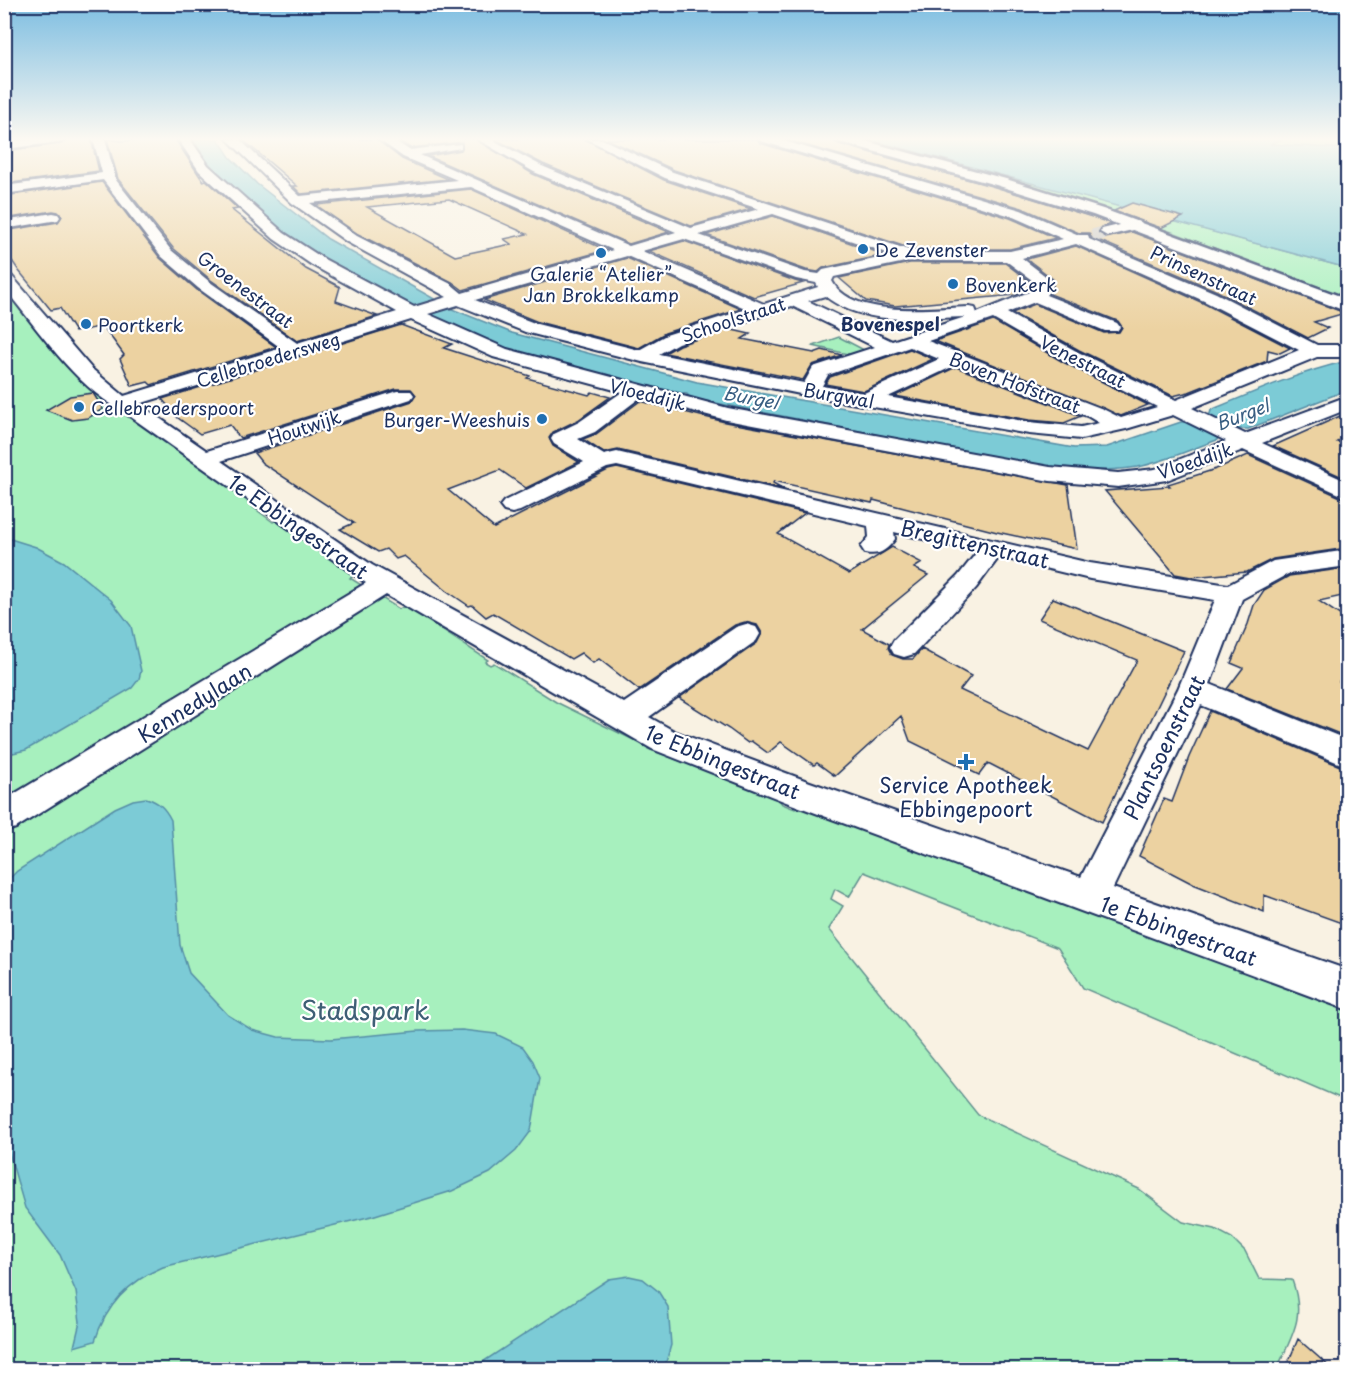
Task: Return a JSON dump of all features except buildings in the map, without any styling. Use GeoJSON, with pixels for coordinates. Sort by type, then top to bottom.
{"type":"FeatureCollection","features":[{"type":"Feature","properties":{"kind":"street","name":"Groenestraat"},"geometry":{"type":"LineString","coordinates":[[128,203],[166,253],[204,285],[296,350]]}},
{"type":"Feature","properties":{"kind":"street","name":"Vloeddijk"},"geometry":{"type":"LineString","coordinates":[[242,203],[279,236],[318,262],[415,313],[500,353],[636,391],[665,395],[726,414],[1050,474],[1118,480],[1159,475],[1238,439],[1347,402]]}},
{"type":"Feature","properties":{"kind":"street","name":"Burgwal"},"geometry":{"type":"LineString","coordinates":[[301,203],[352,239],[445,288],[454,300],[531,328],[689,370],[1058,432],[1081,433],[1184,411],[1314,351],[1347,351]]}},
{"type":"Feature","properties":{"kind":"street"},"geometry":{"type":"LineString","coordinates":[[518,203],[763,310]]}},
{"type":"Feature","properties":{"kind":"street"},"geometry":{"type":"LineString","coordinates":[[622,203],[690,233],[689,236],[825,284],[848,304],[879,312],[993,311]]}},
{"type":"Feature","properties":{"kind":"street"},"geometry":{"type":"LineString","coordinates":[[756,203],[910,256],[1010,256],[1136,225]]}},
{"type":"Feature","properties":{"kind":"street"},"geometry":{"type":"LineString","coordinates":[[954,210],[968,209],[985,203]]}},
{"type":"Feature","properties":{"kind":"street","name":"Prinsenstraat"},"geometry":{"type":"LineString","coordinates":[[985,203],[1067,234],[1091,236],[1090,243],[1210,297],[1314,351]]}},
{"type":"Feature","properties":{"kind":"street"},"geometry":{"type":"LineString","coordinates":[[1067,203],[1136,225],[1347,306]]}},
{"type":"Feature","properties":{"kind":"street","name":"Cellebroedersweg"},"geometry":{"type":"LineString","coordinates":[[117,400],[296,350],[454,300],[774,209]]}},
{"type":"Feature","properties":{"kind":"street"},"geometry":{"type":"LineString","coordinates":[[4,225],[53,217]]}},
{"type":"Feature","properties":{"kind":"street","name":"Schoolstraat"},"geometry":{"type":"LineString","coordinates":[[642,356],[672,339],[793,300],[825,284],[829,273],[910,256]]}},
{"type":"Feature","properties":{"kind":"street"},"geometry":{"type":"LineString","coordinates":[[810,390],[820,371],[983,317],[993,311],[1035,296],[1044,289],[1044,280],[1010,256]]}},
{"type":"Feature","properties":{"kind":"street","name":"1e Ebbingestraat"},"geometry":{"type":"LineString","coordinates":[[4,277],[85,373],[117,400],[384,584],[663,740],[1089,898],[1347,990]]}},
{"type":"Feature","properties":{"kind":"street"},"geometry":{"type":"LineString","coordinates":[[1035,296],[1111,327]]}},
{"type":"Feature","properties":{"kind":"street"},"geometry":{"type":"LineString","coordinates":[[793,300],[890,347]]}},
{"type":"Feature","properties":{"kind":"street","name":"Venestraat"},"geometry":{"type":"LineString","coordinates":[[993,311],[1071,356],[1347,491]]}},
{"type":"Feature","properties":{"kind":"street","name":"Boven Hofstraat"},"geometry":{"type":"LineString","coordinates":[[910,341],[1096,413],[1119,425]]}},
{"type":"Feature","properties":{"kind":"street"},"geometry":{"type":"LineString","coordinates":[[866,400],[954,359]]}},
{"type":"Feature","properties":{"kind":"street"},"geometry":{"type":"LineString","coordinates":[[665,395],[689,370]]}},
{"type":"Feature","properties":{"kind":"street"},"geometry":{"type":"LineString","coordinates":[[601,462],[562,439],[587,427],[636,391]]}},
{"type":"Feature","properties":{"kind":"street","name":"Houtwijk"},"geometry":{"type":"LineString","coordinates":[[205,459],[404,395]]}},
{"type":"Feature","properties":{"kind":"street","name":"Bregittenstraat"},"geometry":{"type":"LineString","coordinates":[[601,462],[617,459],[637,463],[1090,571],[1231,594]]}},
{"type":"Feature","properties":{"kind":"street"},"geometry":{"type":"LineString","coordinates":[[512,506],[601,462]]}},
{"type":"Feature","properties":{"kind":"street"},"geometry":{"type":"LineString","coordinates":[[874,547],[882,539],[880,521]]}},
{"type":"Feature","properties":{"kind":"street"},"geometry":{"type":"LineString","coordinates":[[904,647],[967,582],[994,547]]}},
{"type":"Feature","properties":{"kind":"street"},"geometry":{"type":"LineString","coordinates":[[1231,594],[1282,567],[1347,558]]}},
{"type":"Feature","properties":{"kind":"street","name":"Kennedylaan"},"geometry":{"type":"LineString","coordinates":[[4,819],[384,584]]}},
{"type":"Feature","properties":{"kind":"street","name":"Plantsoenstraat"},"geometry":{"type":"LineString","coordinates":[[1089,898],[1193,689],[1231,594]]}},
{"type":"Feature","properties":{"kind":"street"},"geometry":{"type":"LineString","coordinates":[[624,719],[746,634]]}},
{"type":"Feature","properties":{"kind":"street"},"geometry":{"type":"LineString","coordinates":[[1193,689],[1347,754]]}},
{"type":"Feature","properties":{"kind":"green space"},"geometry":{"type":"Polygon","coordinates":[[[1084,203],[1107,203],[1347,268],[1347,299],[1175,233],[1084,203]]]}},
{"type":"Feature","properties":{"kind":"green space","name":"Stadspark"},"geometry":{"type":"Polygon","coordinates":[[[4,288],[107,406],[111,405],[117,409],[112,411],[115,415],[121,412],[183,448],[277,510],[254,508],[273,522],[280,519],[357,574],[350,578],[399,609],[408,608],[488,660],[485,662],[490,665],[494,663],[556,702],[648,749],[778,798],[782,804],[795,809],[800,807],[1347,1005],[1347,1101],[1083,988],[1058,948],[864,872],[849,897],[835,889],[831,899],[843,906],[829,929],[978,1115],[1139,1189],[1183,1222],[1215,1229],[1232,1238],[1245,1251],[1259,1279],[1292,1280],[1298,1305],[1297,1316],[1292,1336],[1277,1369],[5,1369],[4,288]]]}},
{"type":"Feature","properties":{"kind":"green space"},"geometry":{"type":"Polygon","coordinates":[[[839,337],[864,350],[852,355],[813,346],[839,337]]]}},
{"type":"Feature","properties":{"kind":"water","name":"Burgel"},"geometry":{"type":"Polygon","coordinates":[[[247,203],[282,203],[328,239],[452,309],[512,333],[697,382],[1074,448],[1107,447],[1181,422],[1189,422],[1210,414],[1211,410],[1278,382],[1347,361],[1347,390],[1248,429],[1238,429],[1218,437],[1217,440],[1158,462],[1117,469],[1054,469],[690,398],[687,394],[581,372],[518,355],[485,343],[437,320],[336,265],[247,203]]]}},
{"type":"Feature","properties":{"kind":"water"},"geometry":{"type":"Polygon","coordinates":[[[1106,203],[1347,203],[1347,268],[1106,203]]]}},
{"type":"Feature","properties":{"kind":"water"},"geometry":{"type":"Polygon","coordinates":[[[4,537],[36,547],[64,562],[111,600],[131,626],[141,671],[139,679],[132,688],[26,750],[13,753],[4,749],[4,537]]]}},
{"type":"Feature","properties":{"kind":"water"},"geometry":{"type":"Polygon","coordinates":[[[146,798],[161,806],[171,820],[180,945],[189,973],[228,1015],[252,1030],[278,1037],[331,1039],[418,1031],[462,1030],[496,1034],[523,1047],[533,1061],[540,1078],[531,1131],[516,1151],[490,1173],[452,1191],[372,1216],[163,1267],[140,1279],[120,1296],[105,1316],[95,1341],[74,1347],[80,1322],[76,1292],[60,1255],[25,1208],[5,1139],[5,883],[17,871],[115,808],[133,800],[146,798]]]}},
{"type":"Feature","properties":{"kind":"water"},"geometry":{"type":"Polygon","coordinates":[[[629,1276],[643,1279],[658,1291],[668,1307],[671,1345],[664,1369],[472,1369],[609,1279],[629,1276]]]}},
{"type":"Feature","properties":{"kind":"tunnel"},"geometry":{"type":"LineString","coordinates":[[1092,236],[1107,232]]}},
{"type":"Feature","properties":{"kind":"place","name":"De Zevenster"},"geometry":{"type":"Point","coordinates":[863,249]}},
{"type":"Feature","properties":{"kind":"place","name":"Galerie “Atelier” Jan Brokkelkamp"},"geometry":{"type":"Point","coordinates":[601,253]}},
{"type":"Feature","properties":{"kind":"place","name":"Bovenkerk"},"geometry":{"type":"Point","coordinates":[953,284]}},
{"type":"Feature","properties":{"kind":"place","name":"Poortkerk"},"geometry":{"type":"Point","coordinates":[86,324]}},
{"type":"Feature","properties":{"kind":"place","name":"Cellebroederspoort"},"geometry":{"type":"Point","coordinates":[79,407]}},
{"type":"Feature","properties":{"kind":"place","name":"Burger-Weeshuis"},"geometry":{"type":"Point","coordinates":[542,419]}},
{"type":"Feature","properties":{"kind":"place","name":"Service Apotheek Ebbingepoort"},"geometry":{"type":"Point","coordinates":[966,762]}},
{"type":"Feature","properties":{"kind":"district","name":"Bovenespel"},"geometry":{"type":"Point","coordinates":[890,323]}}]}
